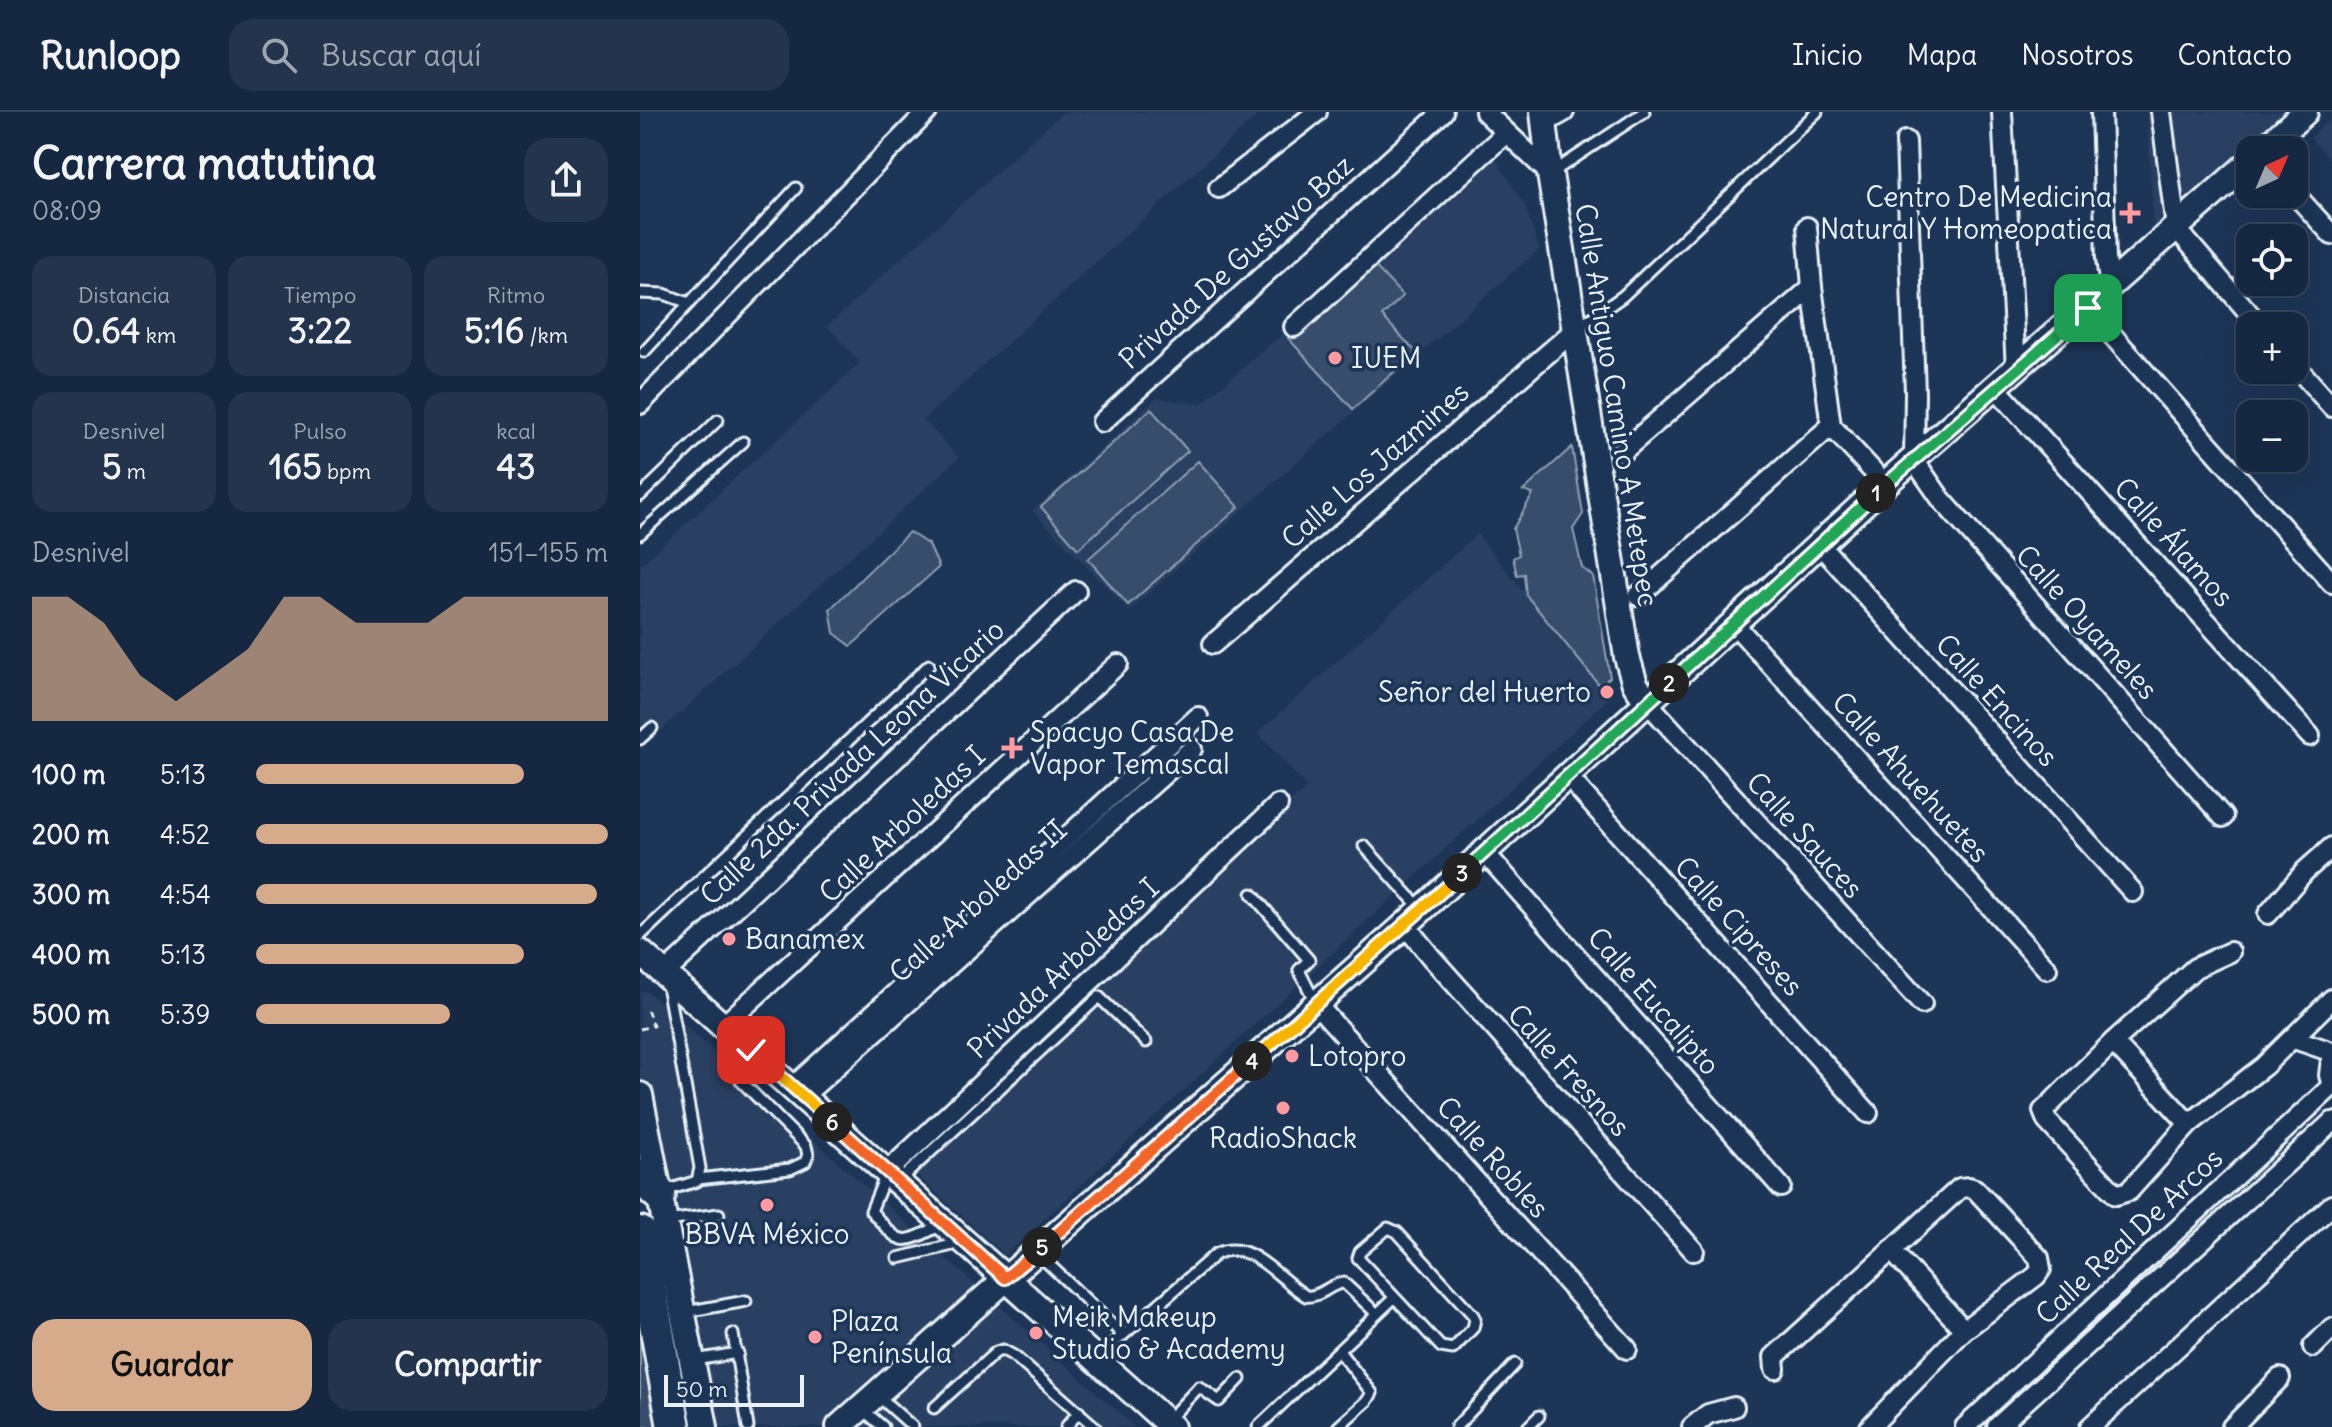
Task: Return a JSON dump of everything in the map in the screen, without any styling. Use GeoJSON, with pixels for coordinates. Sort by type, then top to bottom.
{"type":"FeatureCollection","features":[{"type":"Feature","properties":{"kind":"highway"},"geometry":{"type":"LineString","coordinates":[[651,1206],[674,1427]]}},
{"type":"Feature","properties":{"kind":"street"},"geometry":{"type":"LineString","coordinates":[[640,404],[927,112]]}},
{"type":"Feature","properties":{"kind":"street"},"geometry":{"type":"LineString","coordinates":[[1219,188],[1317,112]]}},
{"type":"Feature","properties":{"kind":"street","name":"Privada De Gustavo Baz"},"geometry":{"type":"LineString","coordinates":[[1102,422],[1443,112]]}},
{"type":"Feature","properties":{"kind":"street"},"geometry":{"type":"LineString","coordinates":[[1485,112],[1550,174]]}},
{"type":"Feature","properties":{"kind":"street"},"geometry":{"type":"LineString","coordinates":[[2002,112],[2016,369]]}},
{"type":"Feature","properties":{"kind":"street"},"geometry":{"type":"LineString","coordinates":[[2101,112],[2106,259],[2110,287]]}},
{"type":"Feature","properties":{"kind":"street"},"geometry":{"type":"LineString","coordinates":[[2161,112],[2176,228],[2248,312]]}},
{"type":"Feature","properties":{"kind":"street"},"geometry":{"type":"LineString","coordinates":[[2278,136],[2302,113]]}},
{"type":"Feature","properties":{"kind":"street","name":"Calle Antiguo Camino A Metepec"},"geometry":{"type":"LineString","coordinates":[[1551,116],[1550,174],[1627,657],[1635,684],[1648,703]]}},
{"type":"Feature","properties":{"kind":"street"},"geometry":{"type":"LineString","coordinates":[[1294,327],[1506,133]]}},
{"type":"Feature","properties":{"kind":"street"},"geometry":{"type":"LineString","coordinates":[[1906,141],[1915,393],[1914,460]]}},
{"type":"Feature","properties":{"kind":"street"},"geometry":{"type":"LineString","coordinates":[[839,1427],[1485,853],[1885,484],[2236,174]]}},
{"type":"Feature","properties":{"kind":"street"},"geometry":{"type":"LineString","coordinates":[[2308,208],[2332,235]]}},
{"type":"Feature","properties":{"kind":"street"},"geometry":{"type":"LineString","coordinates":[[1807,227],[1831,426],[1885,484]]}},
{"type":"Feature","properties":{"kind":"street"},"geometry":{"type":"LineString","coordinates":[[1622,452],[1812,287]]}},
{"type":"Feature","properties":{"kind":"street"},"geometry":{"type":"LineString","coordinates":[[2088,308],[2332,583]]}},
{"type":"Feature","properties":{"kind":"street","name":"Calle Los Jazmines"},"geometry":{"type":"LineString","coordinates":[[1213,644],[1576,329]]}},
{"type":"Feature","properties":{"kind":"street"},"geometry":{"type":"LineString","coordinates":[[2308,380],[2332,407]]}},
{"type":"Feature","properties":{"kind":"street","name":"Calle Álamos"},"geometry":{"type":"LineString","coordinates":[[1995,387],[2310,736]]}},
{"type":"Feature","properties":{"kind":"street"},"geometry":{"type":"LineString","coordinates":[[1638,596],[1831,426]]}},
{"type":"Feature","properties":{"kind":"street","name":"Calle Oyameles"},"geometry":{"type":"LineString","coordinates":[[1914,460],[1941,499],[2223,817]]}},
{"type":"Feature","properties":{"kind":"street","name":"Calle Encinos"},"geometry":{"type":"LineString","coordinates":[[1820,545],[2133,892]]}},
{"type":"Feature","properties":{"kind":"street","name":"Calle 2da. Privada Leona Vicario"},"geometry":{"type":"LineString","coordinates":[[665,973],[1076,591]]}},
{"type":"Feature","properties":{"kind":"street","name":"Calle Ahuehuetes"},"geometry":{"type":"LineString","coordinates":[[1733,623],[2047,969]]}},
{"type":"Feature","properties":{"kind":"street","name":"Calle Arboledas I"},"geometry":{"type":"LineString","coordinates":[[723,1026],[1118,664]]}},
{"type":"Feature","properties":{"kind":"street","name":"Calle Sauces"},"geometry":{"type":"LineString","coordinates":[[1648,703],[1922,1004]]}},
{"type":"Feature","properties":{"kind":"street"},"geometry":{"type":"LineString","coordinates":[[798,1092],[1198,717]]}},
{"type":"Feature","properties":{"kind":"street","name":"Calle Arboledas II"},"geometry":{"type":"LineString","coordinates":[[798,1092],[1192,749]]}},
{"type":"Feature","properties":{"kind":"street","name":"Calle Cipreses"},"geometry":{"type":"LineString","coordinates":[[1568,777],[1868,1113]]}},
{"type":"Feature","properties":{"kind":"street","name":"Privada Arboledas I"},"geometry":{"type":"LineString","coordinates":[[892,1177],[1278,805]]}},
{"type":"Feature","properties":{"kind":"street"},"geometry":{"type":"LineString","coordinates":[[2268,914],[2305,871],[2332,847]]}},
{"type":"Feature","properties":{"kind":"street","name":"Calle Eucalipto"},"geometry":{"type":"LineString","coordinates":[[1485,853],[1781,1187]]}},
{"type":"Feature","properties":{"kind":"street","name":"Calle Fresnos"},"geometry":{"type":"LineString","coordinates":[[1413,917],[1431,957],[1694,1251]]}},
{"type":"Feature","properties":{"kind":"street"},"geometry":{"type":"LineString","coordinates":[[640,952],[1170,1424]]}},
{"type":"Feature","properties":{"kind":"street"},"geometry":{"type":"LineString","coordinates":[[2230,952],[2195,968],[2043,1111],[2047,1121],[2110,1191],[2122,1195],[2129,1191],[2189,1124],[2264,1066],[2332,999]]}},
{"type":"Feature","properties":{"kind":"street","name":"Calle Robles"},"geometry":{"type":"LineString","coordinates":[[1316,1004],[1627,1349]]}},
{"type":"Feature","properties":{"kind":"street"},"geometry":{"type":"LineString","coordinates":[[2294,1039],[2332,1052],[2329,1063],[2332,1086]]}},
{"type":"Feature","properties":{"kind":"street"},"geometry":{"type":"LineString","coordinates":[[2113,1042],[2189,1124]]}},
{"type":"Feature","properties":{"kind":"street","name":"Calle Real De Arcos"},"geometry":{"type":"LineString","coordinates":[[1965,1427],[2332,1086]]}},
{"type":"Feature","properties":{"kind":"street"},"geometry":{"type":"LineString","coordinates":[[640,1095],[651,1206],[682,1313],[705,1427]]}},
{"type":"Feature","properties":{"kind":"street","name":"Calle Real De Arcos"},"geometry":{"type":"LineString","coordinates":[[1997,1427],[2332,1122]]}},
{"type":"Feature","properties":{"kind":"street"},"geometry":{"type":"LineString","coordinates":[[1775,1369],[1774,1357],[1891,1250],[1960,1188],[1975,1189],[2039,1258],[2041,1269],[1964,1330],[1870,1427]]}},
{"type":"Feature","properties":{"kind":"street"},"geometry":{"type":"LineString","coordinates":[[2090,1427],[2332,1205]]}},
{"type":"Feature","properties":{"kind":"street"},"geometry":{"type":"LineString","coordinates":[[1891,1250],[1964,1330]]}},
{"type":"Feature","properties":{"kind":"street"},"geometry":{"type":"LineString","coordinates":[[2313,1347],[2332,1328]]}},
{"type":"Feature","properties":{"kind":"street"},"geometry":{"type":"LineString","coordinates":[[2232,1427],[2280,1378]]}},
{"type":"Feature","properties":{"kind":"street"},"geometry":{"type":"LineString","coordinates":[[1692,1427],[1708,1414],[1734,1407]]}},
{"type":"Feature","properties":{"kind":"lane"},"geometry":{"type":"LineString","coordinates":[[1550,174],[1644,112]]}},
{"type":"Feature","properties":{"kind":"lane"},"geometry":{"type":"LineString","coordinates":[[1576,329],[1623,296],[1817,112]]}},
{"type":"Feature","properties":{"kind":"lane"},"geometry":{"type":"LineString","coordinates":[[644,352],[796,188]]}},
{"type":"Feature","properties":{"kind":"lane"},"geometry":{"type":"LineString","coordinates":[[640,293],[664,294],[689,303]]}},
{"type":"Feature","properties":{"kind":"lane"},"geometry":{"type":"LineString","coordinates":[[640,496],[718,420]]}},
{"type":"Feature","properties":{"kind":"lane"},"geometry":{"type":"LineString","coordinates":[[640,534],[743,442]]}},
{"type":"Feature","properties":{"kind":"lane"},"geometry":{"type":"LineString","coordinates":[[640,936],[929,665]]}},
{"type":"Feature","properties":{"kind":"lane"},"geometry":{"type":"LineString","coordinates":[[640,739],[652,728]]}},
{"type":"Feature","properties":{"kind":"lane"},"geometry":{"type":"LineString","coordinates":[[1364,846],[1413,917]]}},
{"type":"Feature","properties":{"kind":"lane"},"geometry":{"type":"LineString","coordinates":[[1252,894],[1309,960],[1299,970],[1316,1004]]}},
{"type":"Feature","properties":{"kind":"lane"},"geometry":{"type":"LineString","coordinates":[[665,973],[700,1168],[698,1179]]}},
{"type":"Feature","properties":{"kind":"lane"},"geometry":{"type":"LineString","coordinates":[[944,1223],[914,1240],[903,1241],[893,1236],[871,1211],[892,1177],[1099,997],[1146,1042]]}},
{"type":"Feature","properties":{"kind":"lane"},"geometry":{"type":"LineString","coordinates":[[651,1206],[698,1179],[790,1169],[805,1162],[808,1155],[806,1146],[741,1081],[751,1050]]}},
{"type":"Feature","properties":{"kind":"lane"},"geometry":{"type":"LineString","coordinates":[[651,1206],[719,1214]]}},
{"type":"Feature","properties":{"kind":"lane"},"geometry":{"type":"LineString","coordinates":[[1388,1228],[1397,1232],[1473,1315],[1475,1324],[1453,1349],[1446,1350],[1394,1298],[1358,1258],[1360,1252],[1388,1228]]}},
{"type":"Feature","properties":{"kind":"lane"},"geometry":{"type":"LineString","coordinates":[[898,1258],[965,1242]]}},
{"type":"Feature","properties":{"kind":"lane"},"geometry":{"type":"LineString","coordinates":[[1096,1359],[1216,1254],[1227,1249],[1248,1252],[1306,1296],[1317,1295],[1335,1284],[1344,1283],[1377,1314]]}},
{"type":"Feature","properties":{"kind":"lane"},"geometry":{"type":"LineString","coordinates":[[1036,1252],[1123,1335]]}},
{"type":"Feature","properties":{"kind":"lane"},"geometry":{"type":"LineString","coordinates":[[1258,1427],[1394,1298]]}},
{"type":"Feature","properties":{"kind":"lane"},"geometry":{"type":"LineString","coordinates":[[682,1313],[746,1301]]}},
{"type":"Feature","properties":{"kind":"lane"},"geometry":{"type":"LineString","coordinates":[[733,1334],[748,1427]]}},
{"type":"Feature","properties":{"kind":"lane"},"geometry":{"type":"LineString","coordinates":[[934,1408],[996,1352],[1003,1350],[1014,1356],[1095,1427]]}},
{"type":"Feature","properties":{"kind":"lane"},"geometry":{"type":"LineString","coordinates":[[1338,1427],[1372,1393],[1339,1351]]}},
{"type":"Feature","properties":{"kind":"lane"},"geometry":{"type":"LineString","coordinates":[[692,1361],[738,1353]]}},
{"type":"Feature","properties":{"kind":"lane"},"geometry":{"type":"LineString","coordinates":[[1456,1427],[1515,1364]]}},
{"type":"Feature","properties":{"kind":"lane"},"geometry":{"type":"LineString","coordinates":[[1170,1424],[1199,1387],[1219,1401],[1240,1379]]}},
{"type":"Feature","properties":{"kind":"lane"},"geometry":{"type":"LineString","coordinates":[[869,1401],[883,1427]]}},
{"type":"Feature","properties":{"kind":"lane"},"geometry":{"type":"LineString","coordinates":[[869,1401],[913,1427]]}},
{"type":"Feature","properties":{"kind":"lane"},"geometry":{"type":"LineString","coordinates":[[1066,1427],[1079,1412]]}},
{"type":"Feature","properties":{"kind":"lane"},"geometry":{"type":"LineString","coordinates":[[1528,1427],[1539,1416]]}},
{"type":"Feature","properties":{"kind":"path"},"geometry":{"type":"LineString","coordinates":[[640,1029],[653,1026],[646,1006]]}},
{"type":"Feature","properties":{"kind":"shaded area"},"geometry":{"type":"Polygon","coordinates":[[[1063,112],[1261,112],[923,420],[959,458],[640,750],[640,566],[860,363],[827,326],[1063,112]]]}},
{"type":"Feature","properties":{"kind":"shaded area"},"geometry":{"type":"Polygon","coordinates":[[[2147,112],[2292,112],[2266,136],[2236,136],[2236,163],[2154,238],[2147,112]]]}},
{"type":"Feature","properties":{"kind":"shaded area"},"geometry":{"type":"Polygon","coordinates":[[[2332,117],[2332,161],[2310,138],[2332,117]]]}},
{"type":"Feature","properties":{"kind":"shaded area","name":"IUEM"},"geometry":{"type":"Polygon","coordinates":[[[1490,150],[1525,206],[1539,249],[1129,610],[1033,511],[1156,398],[1201,404],[1390,242],[1490,150]]]}},
{"type":"Feature","properties":{"kind":"shaded area"},"geometry":{"type":"Polygon","coordinates":[[[1370,261],[1403,296],[1382,316],[1416,352],[1353,409],[1288,338],[1370,261]]]}},
{"type":"Feature","properties":{"kind":"shaded area"},"geometry":{"type":"Polygon","coordinates":[[[1151,409],[1188,451],[1078,549],[1041,507],[1151,409]]]}},
{"type":"Feature","properties":{"kind":"shaded area"},"geometry":{"type":"Polygon","coordinates":[[[1572,447],[1583,514],[1573,529],[1582,568],[1593,576],[1610,677],[1600,686],[1526,595],[1524,574],[1517,575],[1513,558],[1519,555],[1513,529],[1533,494],[1523,491],[1572,447]]]}},
{"type":"Feature","properties":{"kind":"shaded area"},"geometry":{"type":"Polygon","coordinates":[[[1198,461],[1239,507],[1128,605],[1088,559],[1198,461]]]}},
{"type":"Feature","properties":{"kind":"shaded area"},"geometry":{"type":"Polygon","coordinates":[[[909,532],[929,545],[939,567],[851,646],[834,633],[830,609],[909,532]]]}},
{"type":"Feature","properties":{"kind":"shaded area"},"geometry":{"type":"Polygon","coordinates":[[[1477,534],[1609,698],[1005,1255],[906,1165],[1307,787],[1258,733],[1477,534]]]}},
{"type":"Feature","properties":{"kind":"shaded area"},"geometry":{"type":"Polygon","coordinates":[[[646,991],[1135,1427],[705,1427],[640,1090],[640,993],[646,991]]]}},
{"type":"Feature","properties":{"kind":"shaded area"},"geometry":{"type":"Polygon","coordinates":[[[640,1333],[657,1427],[640,1427],[640,1333]]]}},
{"type":"Feature","properties":{"kind":"place","name":"Centro De Medicina Natural Y Homeopatica"},"geometry":{"type":"Point","coordinates":[2130,213]}},
{"type":"Feature","properties":{"kind":"place","name":"IUEM"},"geometry":{"type":"Point","coordinates":[1335,358]}},
{"type":"Feature","properties":{"kind":"place","name":"Señor del Huerto"},"geometry":{"type":"Point","coordinates":[1607,692]}},
{"type":"Feature","properties":{"kind":"place","name":"Spacyo Casa De Vapor Temascal"},"geometry":{"type":"Point","coordinates":[1012,748]}},
{"type":"Feature","properties":{"kind":"place","name":"Banamex"},"geometry":{"type":"Point","coordinates":[729,939]}},
{"type":"Feature","properties":{"kind":"place","name":"Lotopro"},"geometry":{"type":"Point","coordinates":[1292,1056]}},
{"type":"Feature","properties":{"kind":"place","name":"RadioShack"},"geometry":{"type":"Point","coordinates":[1283,1108]}},
{"type":"Feature","properties":{"kind":"place","name":"BBVA México"},"geometry":{"type":"Point","coordinates":[767,1205]}},
{"type":"Feature","properties":{"kind":"place","name":"Meik Makeup Studio & Academy"},"geometry":{"type":"Point","coordinates":[1036,1333]}},
{"type":"Feature","properties":{"kind":"place","name":"Plaza Península"},"geometry":{"type":"Point","coordinates":[815,1337]}},
{"type":"Feature","properties":{"kind":"route"},"geometry":{"type":"LineString","coordinates":[[751,1050],[1005,1278],[1061,1232],[1405,925],[1885,484],[2088,308]]}}]}
